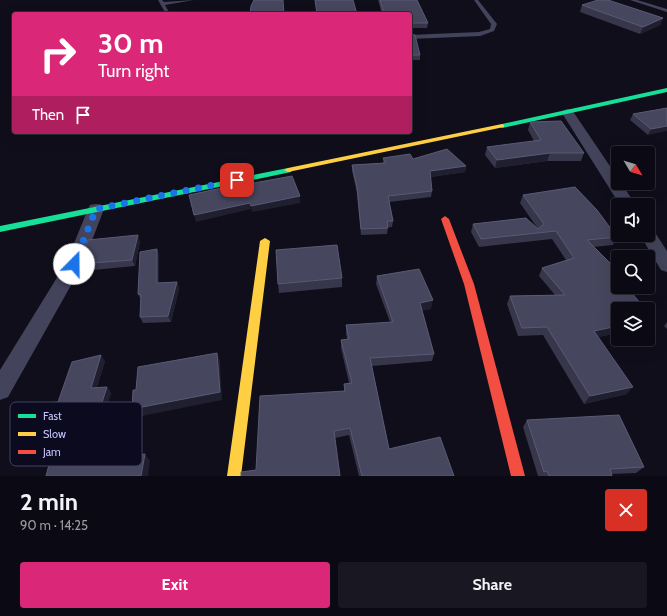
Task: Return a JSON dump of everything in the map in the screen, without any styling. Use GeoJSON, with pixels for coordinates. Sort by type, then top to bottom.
{"type":"FeatureCollection","features":[{"type":"Feature","properties":{"kind":"street"},"geometry":{"type":"LineString","coordinates":[[0,229],[568,113],[666,91]]}},
{"type":"Feature","properties":{"kind":"street"},"geometry":{"type":"LineString","coordinates":[[568,113],[623,198]]}},
{"type":"Feature","properties":{"kind":"street"},"geometry":{"type":"LineString","coordinates":[[0,390],[74,264],[96,209]]}},
{"type":"Feature","properties":{"kind":"street"},"geometry":{"type":"LineString","coordinates":[[445,219],[469,284],[518,476]]}},
{"type":"Feature","properties":{"kind":"street"},"geometry":{"type":"LineString","coordinates":[[234,476],[265,241]]}},
{"type":"Feature","properties":{"kind":"street"},"geometry":{"type":"LineString","coordinates":[[652,242],[667,265]]}},
{"type":"Feature","properties":{"kind":"lane"},"geometry":{"type":"LineString","coordinates":[[167,12],[161,2],[192,0]]}},
{"type":"Feature","properties":{"kind":"lane"},"geometry":{"type":"LineString","coordinates":[[412,37],[480,34],[492,30],[494,24],[476,0]]}},
{"type":"Feature","properties":{"kind":"lane"},"geometry":{"type":"LineString","coordinates":[[632,0],[667,11]]}},
{"type":"Feature","properties":{"kind":"building"},"geometry":{"type":"Polygon","coordinates":[[[254,0],[283,0],[284,12],[250,12],[254,0]]]}},
{"type":"Feature","properties":{"kind":"building"},"geometry":{"type":"Polygon","coordinates":[[[315,0],[353,0],[356,12],[317,12],[315,0]]]}},
{"type":"Feature","properties":{"kind":"building"},"geometry":{"type":"Polygon","coordinates":[[[380,0],[417,0],[428,23],[412,23],[412,12],[383,12],[380,0]]]}},
{"type":"Feature","properties":{"kind":"building"},"geometry":{"type":"Polygon","coordinates":[[[598,0],[608,0],[663,18],[643,27],[582,5],[598,0]]]}},
{"type":"Feature","properties":{"kind":"building"},"geometry":{"type":"Polygon","coordinates":[[[412,34],[415,35],[420,55],[412,55],[412,34]]]}},
{"type":"Feature","properties":{"kind":"building"},"geometry":{"type":"Polygon","coordinates":[[[667,108],[667,126],[651,129],[633,114],[667,108]]]}},
{"type":"Feature","properties":{"kind":"building"},"geometry":{"type":"Polygon","coordinates":[[[561,121],[584,153],[550,153],[497,160],[487,147],[541,140],[530,122],[561,121]]]}},
{"type":"Feature","properties":{"kind":"building"},"geometry":{"type":"Polygon","coordinates":[[[447,149],[466,166],[430,171],[432,191],[388,196],[393,221],[387,221],[388,228],[361,229],[357,187],[352,165],[386,163],[383,158],[410,154],[413,159],[447,149]]]}},
{"type":"Feature","properties":{"kind":"building"},"geometry":{"type":"Polygon","coordinates":[[[292,176],[300,196],[251,206],[250,203],[194,215],[189,195],[231,186],[292,176]]]}},
{"type":"Feature","properties":{"kind":"building"},"geometry":{"type":"Polygon","coordinates":[[[575,187],[597,210],[611,229],[611,238],[587,240],[611,264],[611,294],[633,294],[639,302],[611,302],[611,327],[594,331],[633,387],[590,396],[547,327],[522,328],[510,296],[565,295],[542,268],[574,258],[556,231],[481,239],[473,224],[526,218],[538,229],[544,224],[523,195],[575,187]]]}},
{"type":"Feature","properties":{"kind":"building"},"geometry":{"type":"Polygon","coordinates":[[[138,235],[132,260],[79,264],[88,240],[138,235]]]}},
{"type":"Feature","properties":{"kind":"building"},"geometry":{"type":"Polygon","coordinates":[[[337,245],[342,278],[278,284],[276,250],[337,245]]]}},
{"type":"Feature","properties":{"kind":"building"},"geometry":{"type":"Polygon","coordinates":[[[157,249],[157,283],[177,282],[168,316],[140,317],[141,295],[138,294],[140,252],[157,249]]]}},
{"type":"Feature","properties":{"kind":"building"},"geometry":{"type":"Polygon","coordinates":[[[419,269],[433,300],[420,303],[434,354],[370,358],[389,449],[440,437],[454,476],[362,476],[350,428],[334,431],[340,476],[241,476],[241,472],[256,470],[260,396],[345,391],[344,384],[352,383],[341,340],[349,339],[346,325],[393,322],[377,276],[419,269]]]}},
{"type":"Feature","properties":{"kind":"building"},"geometry":{"type":"Polygon","coordinates":[[[217,353],[220,392],[142,407],[142,402],[132,402],[133,390],[136,390],[138,367],[217,353]]]}},
{"type":"Feature","properties":{"kind":"building"},"geometry":{"type":"Polygon","coordinates":[[[101,355],[91,388],[107,387],[102,402],[58,402],[72,362],[101,355]]]}},
{"type":"Feature","properties":{"kind":"building"},"geometry":{"type":"Polygon","coordinates":[[[619,415],[644,467],[610,469],[612,476],[549,476],[547,471],[544,472],[527,420],[619,415]]]}},
{"type":"Feature","properties":{"kind":"building"},"geometry":{"type":"Polygon","coordinates":[[[142,454],[145,454],[141,476],[46,476],[49,466],[142,466],[142,454]]]}},
{"type":"Feature","properties":{"kind":"traffic: fast"},"geometry":{"type":"LineString","coordinates":[[502,126],[667,90]]}},
{"type":"Feature","properties":{"kind":"traffic: fast"},"geometry":{"type":"LineString","coordinates":[[0,229],[288,170]]}},
{"type":"Feature","properties":{"kind":"traffic: slow"},"geometry":{"type":"LineString","coordinates":[[288,170],[502,126]]}},
{"type":"Feature","properties":{"kind":"traffic: slow"},"geometry":{"type":"LineString","coordinates":[[234,476],[265,241]]}},
{"type":"Feature","properties":{"kind":"traffic: jam"},"geometry":{"type":"LineString","coordinates":[[445,219],[469,284],[518,476]]}},
{"type":"Feature","properties":{"kind":"route"},"geometry":{"type":"LineString","coordinates":[[74,264],[96,209],[237,180]]}}]}
